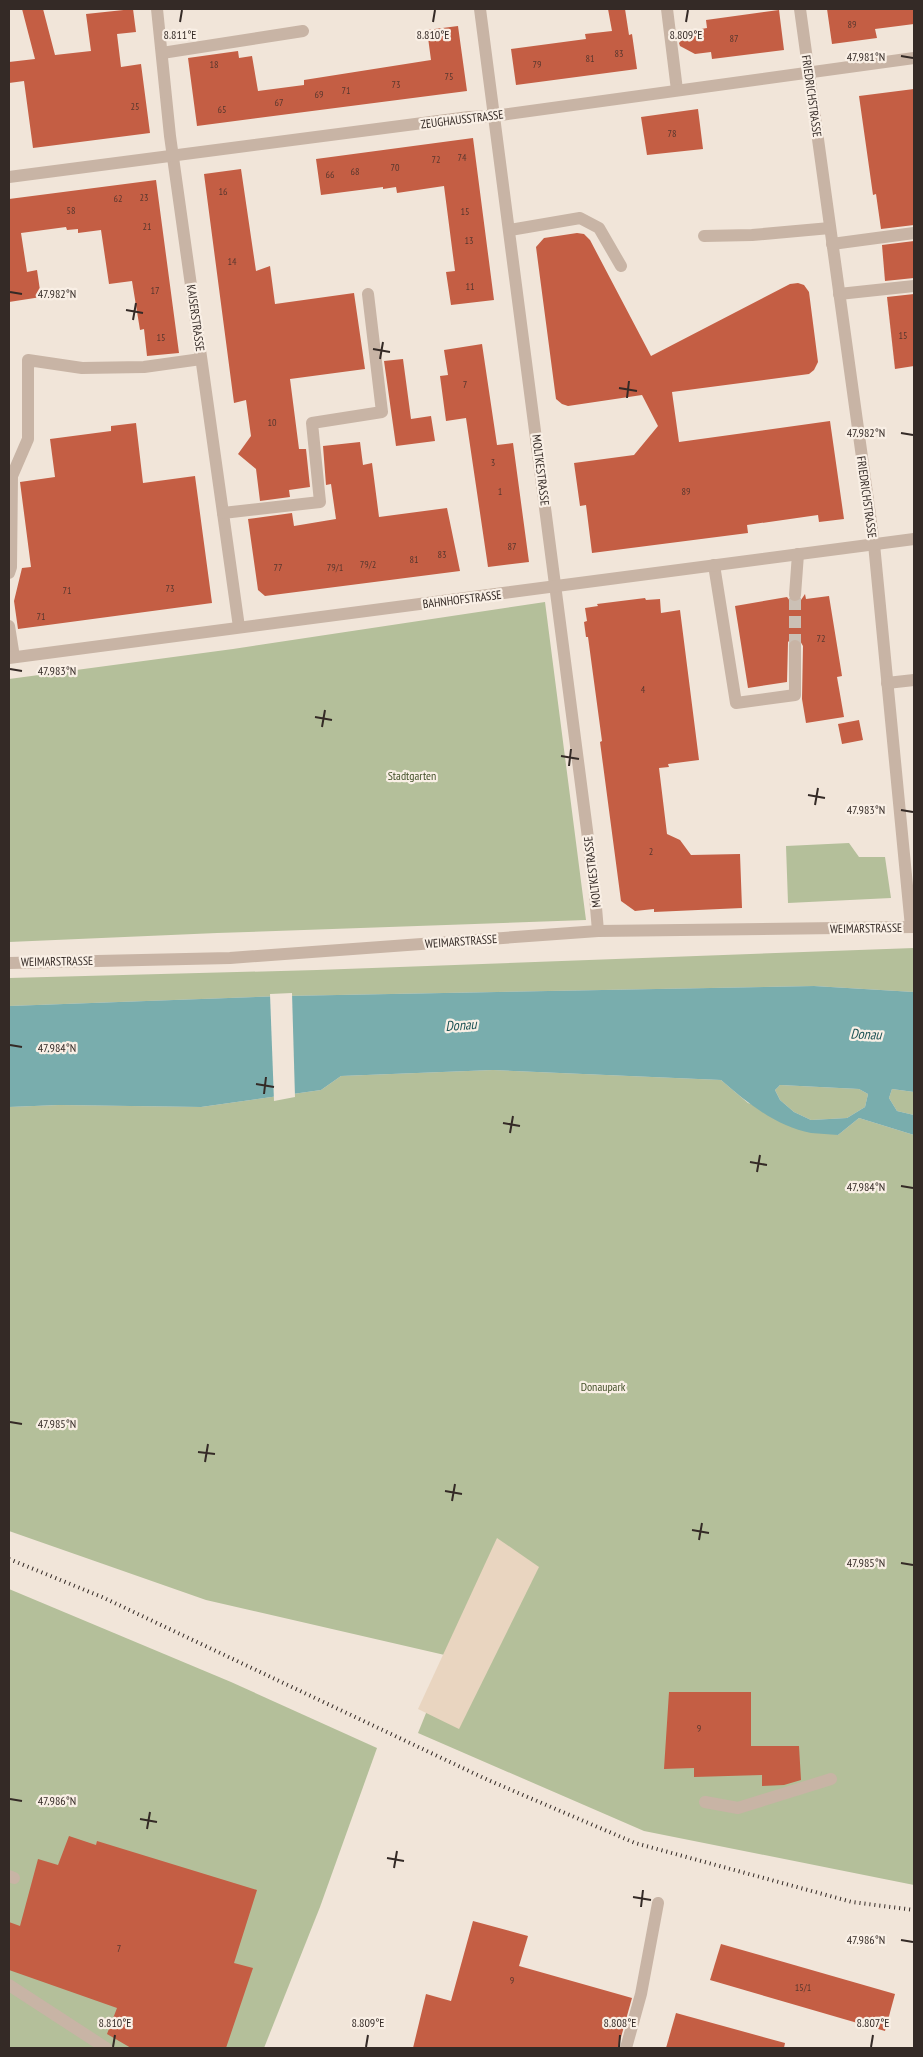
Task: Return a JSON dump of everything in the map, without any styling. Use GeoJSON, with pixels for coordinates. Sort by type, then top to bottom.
{"type":"FeatureCollection","features":[{"type":"Feature","properties":{"kind":"street","name":"KAISERSTRASSE"},"geometry":{"type":"LineString","coordinates":[[157,9],[173,156],[239,627]]}},
{"type":"Feature","properties":{"kind":"street","name":"MOLTKESTRASSE"},"geometry":{"type":"LineString","coordinates":[[480,9],[556,587],[594,884],[598,931]]}},
{"type":"Feature","properties":{"kind":"street"},"geometry":{"type":"LineString","coordinates":[[667,9],[677,90]]}},
{"type":"Feature","properties":{"kind":"street","name":"FRIEDRICHSTRASSE"},"geometry":{"type":"LineString","coordinates":[[800,9],[874,544],[913,927]]}},
{"type":"Feature","properties":{"kind":"street"},"geometry":{"type":"LineString","coordinates":[[162,53],[303,31]]}},
{"type":"Feature","properties":{"kind":"street","name":"ZEUGHAUSSTRASSE"},"geometry":{"type":"LineString","coordinates":[[9,177],[494,116],[914,58]]}},
{"type":"Feature","properties":{"kind":"street"},"geometry":{"type":"LineString","coordinates":[[510,230],[580,218],[599,228],[621,266]]}},
{"type":"Feature","properties":{"kind":"street"},"geometry":{"type":"LineString","coordinates":[[704,236],[752,235],[830,228]]}},
{"type":"Feature","properties":{"kind":"street"},"geometry":{"type":"LineString","coordinates":[[832,244],[914,232]]}},
{"type":"Feature","properties":{"kind":"street"},"geometry":{"type":"LineString","coordinates":[[839,294],[914,286]]}},
{"type":"Feature","properties":{"kind":"street"},"geometry":{"type":"LineString","coordinates":[[223,513],[320,502],[312,422],[382,412],[368,294]]}},
{"type":"Feature","properties":{"kind":"street"},"geometry":{"type":"LineString","coordinates":[[9,573],[11,567],[12,476],[28,439],[28,360],[82,368],[144,367],[201,359]]}},
{"type":"Feature","properties":{"kind":"street","name":"BAHNHOFSTRASSE"},"geometry":{"type":"LineString","coordinates":[[11,657],[914,539]]}},
{"type":"Feature","properties":{"kind":"street"},"geometry":{"type":"LineString","coordinates":[[795,595],[798,554]]}},
{"type":"Feature","properties":{"kind":"street"},"geometry":{"type":"LineString","coordinates":[[714,565],[736,703],[795,695],[795,646]]}},
{"type":"Feature","properties":{"kind":"street"},"geometry":{"type":"LineString","coordinates":[[9,626],[11,657]]}},
{"type":"Feature","properties":{"kind":"street"},"geometry":{"type":"LineString","coordinates":[[887,683],[914,680]]}},
{"type":"Feature","properties":{"kind":"street","name":"WEIMARSTRASSE"},"geometry":{"type":"LineString","coordinates":[[9,962],[230,958],[598,931],[913,927]]}},
{"type":"Feature","properties":{"kind":"street"},"geometry":{"type":"LineString","coordinates":[[705,1802],[738,1808],[831,1779]]}},
{"type":"Feature","properties":{"kind":"street"},"geometry":{"type":"LineString","coordinates":[[626,2048],[640,1994],[658,1903]]}},
{"type":"Feature","properties":{"kind":"street"},"geometry":{"type":"LineString","coordinates":[[9,1985],[106,2048]]}},
{"type":"Feature","properties":{"kind":"green space","name":"Stadtgarten"},"geometry":{"type":"Polygon","coordinates":[[[545,602],[586,920],[9,942],[9,679],[233,649],[545,602]]]}},
{"type":"Feature","properties":{"kind":"green space"},"geometry":{"type":"Polygon","coordinates":[[[849,843],[859,857],[885,857],[891,898],[788,903],[786,846],[849,843]]]}},
{"type":"Feature","properties":{"kind":"green space"},"geometry":{"type":"Polygon","coordinates":[[[914,948],[914,992],[814,986],[284,996],[9,1006],[9,978],[317,970],[914,948]]]}},
{"type":"Feature","properties":{"kind":"green space","name":"Donaupark"},"geometry":{"type":"Polygon","coordinates":[[[493,1070],[721,1080],[748,1103],[838,1135],[859,1118],[914,1135],[914,1885],[644,1831],[418,1733],[449,1656],[206,1600],[9,1531],[9,1107],[59,1105],[201,1107],[321,1090],[341,1076],[493,1070]]]}},
{"type":"Feature","properties":{"kind":"green space"},"geometry":{"type":"Polygon","coordinates":[[[780,1085],[859,1089],[868,1094],[865,1107],[847,1118],[811,1120],[794,1112],[780,1100],[775,1090],[780,1085]]]}},
{"type":"Feature","properties":{"kind":"green space"},"geometry":{"type":"Polygon","coordinates":[[[892,1089],[914,1092],[914,1115],[897,1111],[889,1098],[892,1089]]]}},
{"type":"Feature","properties":{"kind":"green space"},"geometry":{"type":"Polygon","coordinates":[[[9,1589],[231,1682],[377,1748],[320,1907],[264,2048],[9,2048],[9,1589]]]}},
{"type":"Feature","properties":{"kind":"shaded area"},"geometry":{"type":"Polygon","coordinates":[[[497,1538],[539,1567],[459,1729],[418,1709],[497,1538]]]}},
{"type":"Feature","properties":{"kind":"water","name":"Donau"},"geometry":{"type":"Polygon","coordinates":[[[814,986],[914,992],[914,1092],[892,1089],[889,1098],[897,1111],[914,1115],[914,1135],[859,1118],[838,1135],[798,1130],[763,1112],[721,1080],[493,1070],[341,1076],[321,1090],[201,1107],[59,1105],[9,1107],[9,1006],[284,996],[814,986]],[[780,1085],[775,1090],[780,1100],[794,1112],[811,1120],[847,1118],[865,1107],[868,1094],[859,1089],[780,1085]]]}},
{"type":"Feature","properties":{"kind":"pier"},"geometry":{"type":"Polygon","coordinates":[[[292,993],[295,1097],[274,1101],[270,994],[292,993]]]}},
{"type":"Feature","properties":{"kind":"building"},"geometry":{"type":"Polygon","coordinates":[[[22,9],[43,9],[55,55],[91,51],[86,14],[133,9],[136,32],[117,34],[121,67],[141,64],[150,133],[33,148],[24,81],[9,83],[9,62],[35,59],[22,9]]]}},
{"type":"Feature","properties":{"kind":"building"},"geometry":{"type":"Polygon","coordinates":[[[608,9],[625,9],[629,35],[632,34],[637,69],[516,85],[511,49],[586,39],[585,34],[612,31],[608,9]]]}},
{"type":"Feature","properties":{"kind":"building"},"geometry":{"type":"Polygon","coordinates":[[[827,9],[914,9],[914,24],[875,29],[877,38],[832,44],[827,9]]]}},
{"type":"Feature","properties":{"kind":"building"},"geometry":{"type":"Polygon","coordinates":[[[779,10],[784,50],[712,59],[711,52],[695,54],[680,46],[679,43],[690,31],[707,28],[706,20],[779,10]]]}},
{"type":"Feature","properties":{"kind":"building"},"geometry":{"type":"Polygon","coordinates":[[[458,26],[467,91],[197,126],[188,58],[238,51],[239,58],[252,56],[258,91],[304,85],[304,80],[431,60],[427,30],[458,26]]]}},
{"type":"Feature","properties":{"kind":"building"},"geometry":{"type":"Polygon","coordinates":[[[914,89],[914,225],[881,229],[876,194],[873,195],[859,96],[914,89]]]}},
{"type":"Feature","properties":{"kind":"building"},"geometry":{"type":"Polygon","coordinates":[[[698,109],[703,149],[647,155],[641,117],[698,109]]]}},
{"type":"Feature","properties":{"kind":"building"},"geometry":{"type":"Polygon","coordinates":[[[473,138],[494,300],[451,305],[446,272],[455,271],[444,186],[397,193],[396,187],[383,189],[383,187],[321,195],[316,159],[473,138]]]}},
{"type":"Feature","properties":{"kind":"building"},"geometry":{"type":"Polygon","coordinates":[[[241,169],[256,271],[270,266],[275,304],[354,293],[365,369],[290,379],[299,449],[306,449],[310,487],[289,490],[290,497],[260,501],[256,469],[238,454],[251,436],[246,400],[234,403],[204,174],[241,169]]]}},
{"type":"Feature","properties":{"kind":"building"},"geometry":{"type":"Polygon","coordinates":[[[156,180],[179,353],[147,356],[144,329],[140,330],[132,281],[109,284],[101,230],[78,233],[78,229],[67,230],[66,227],[21,233],[27,272],[37,270],[41,297],[9,302],[9,199],[156,180]]]}},
{"type":"Feature","properties":{"kind":"building"},"geometry":{"type":"Polygon","coordinates":[[[577,233],[584,234],[590,240],[651,356],[790,284],[798,283],[804,285],[809,292],[818,362],[814,370],[809,374],[672,392],[679,442],[830,421],[844,519],[819,522],[818,515],[747,525],[748,533],[592,553],[586,505],[580,506],[574,463],[634,455],[658,426],[642,395],[568,406],[556,399],[536,247],[544,238],[577,233]]]}},
{"type":"Feature","properties":{"kind":"building"},"geometry":{"type":"Polygon","coordinates":[[[914,241],[914,278],[885,281],[882,245],[914,241]]]}},
{"type":"Feature","properties":{"kind":"building"},"geometry":{"type":"Polygon","coordinates":[[[914,294],[914,366],[895,369],[887,297],[914,294]]]}},
{"type":"Feature","properties":{"kind":"building"},"geometry":{"type":"Polygon","coordinates":[[[482,344],[497,445],[513,443],[529,562],[488,567],[466,418],[446,421],[440,376],[448,375],[444,350],[482,344]]]}},
{"type":"Feature","properties":{"kind":"building"},"geometry":{"type":"Polygon","coordinates":[[[403,359],[411,419],[431,416],[435,441],[396,446],[384,361],[403,359]]]}},
{"type":"Feature","properties":{"kind":"building"},"geometry":{"type":"Polygon","coordinates":[[[136,423],[143,483],[195,476],[212,603],[18,629],[14,601],[22,568],[31,567],[20,482],[55,477],[50,439],[111,431],[111,426],[136,423]]]}},
{"type":"Feature","properties":{"kind":"building"},"geometry":{"type":"Polygon","coordinates":[[[360,442],[363,465],[372,463],[379,517],[447,508],[460,571],[265,596],[258,590],[248,519],[292,513],[294,526],[336,519],[331,484],[326,485],[323,446],[360,442]]]}},
{"type":"Feature","properties":{"kind":"building"},"geometry":{"type":"Polygon","coordinates":[[[805,594],[806,599],[829,596],[842,676],[837,677],[844,717],[806,723],[802,699],[803,646],[799,639],[791,639],[788,642],[787,682],[748,688],[735,606],[787,597],[795,603],[801,600],[805,594]]]}},
{"type":"Feature","properties":{"kind":"building"},"geometry":{"type":"Polygon","coordinates":[[[645,598],[646,600],[660,599],[661,613],[680,610],[699,760],[668,764],[669,767],[659,768],[667,834],[680,840],[691,855],[740,854],[742,908],[654,912],[654,909],[635,911],[621,901],[600,742],[602,741],[588,637],[586,637],[584,622],[587,621],[585,608],[598,606],[597,604],[645,598]]]}},
{"type":"Feature","properties":{"kind":"building"},"geometry":{"type":"Polygon","coordinates":[[[859,720],[863,740],[842,744],[838,724],[859,720]]]}},
{"type":"Feature","properties":{"kind":"building"},"geometry":{"type":"Polygon","coordinates":[[[669,1692],[751,1692],[751,1746],[799,1746],[801,1780],[784,1785],[762,1786],[762,1775],[694,1777],[694,1768],[664,1769],[669,1692]]]}},
{"type":"Feature","properties":{"kind":"building"},"geometry":{"type":"Polygon","coordinates":[[[69,1836],[96,1845],[97,1841],[257,1890],[234,1963],[253,1968],[226,2048],[131,2048],[107,2034],[117,2008],[9,1970],[9,1922],[20,1926],[38,1859],[58,1865],[69,1836]]]}},
{"type":"Feature","properties":{"kind":"building"},"geometry":{"type":"Polygon","coordinates":[[[473,1921],[528,1936],[519,1966],[632,1998],[618,2048],[413,2048],[426,1994],[451,2001],[473,1921]]]}},
{"type":"Feature","properties":{"kind":"building"},"geometry":{"type":"Polygon","coordinates":[[[721,1944],[895,1994],[885,2031],[710,1980],[721,1944]]]}},
{"type":"Feature","properties":{"kind":"building"},"geometry":{"type":"Polygon","coordinates":[[[676,2013],[785,2043],[784,2048],[666,2048],[676,2013]]]}},
{"type":"Feature","properties":{"kind":"tunnel"},"geometry":{"type":"LineString","coordinates":[[795,595],[795,646]]}},
{"type":"Feature","properties":{"kind":"railway"},"geometry":{"type":"LineString","coordinates":[[9,1559],[102,1597],[488,1780],[635,1843],[852,1902],[914,1910]]}}]}
